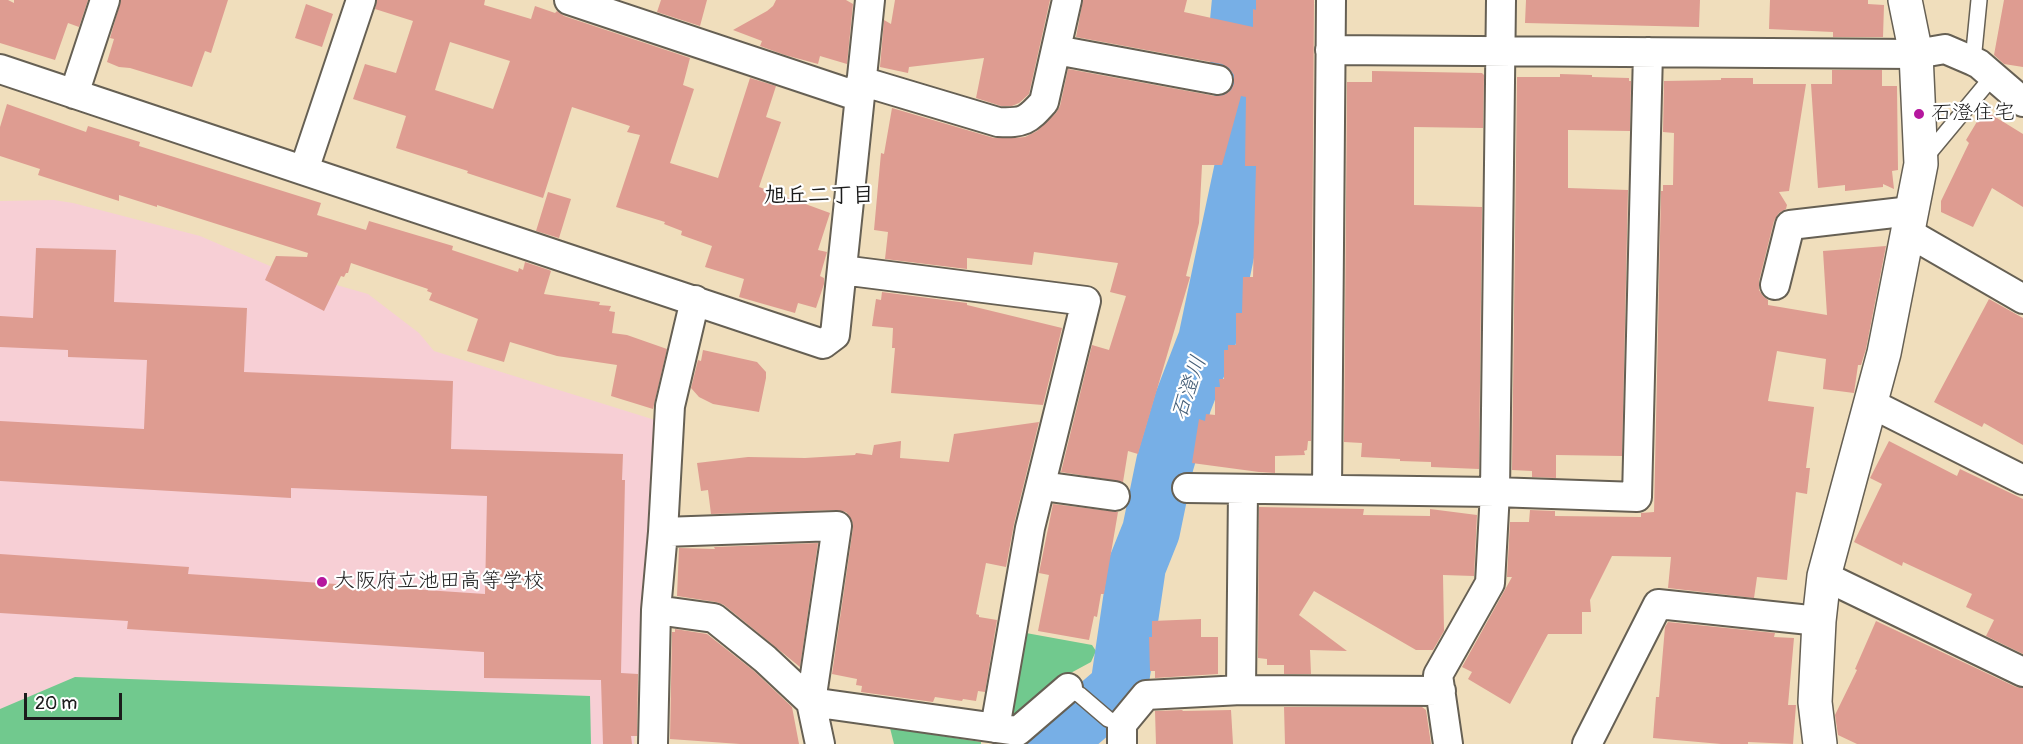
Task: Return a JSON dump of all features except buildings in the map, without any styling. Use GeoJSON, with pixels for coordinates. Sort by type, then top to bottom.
{"type":"FeatureCollection","features":[{"type":"Feature","properties":{"kind":"street"},"geometry":{"type":"LineString","coordinates":[[74,94],[105,0]]}},
{"type":"Feature","properties":{"kind":"street"},"geometry":{"type":"LineString","coordinates":[[304,170],[361,0]]}},
{"type":"Feature","properties":{"kind":"street"},"geometry":{"type":"LineString","coordinates":[[569,0],[861,89],[998,122],[1019,123],[1033,115],[1044,102],[1067,0]]}},
{"type":"Feature","properties":{"kind":"street"},"geometry":{"type":"LineString","coordinates":[[0,69],[823,344],[835,335],[870,0]]}},
{"type":"Feature","properties":{"kind":"street"},"geometry":{"type":"LineString","coordinates":[[1327,490],[1331,0]]}},
{"type":"Feature","properties":{"kind":"street"},"geometry":{"type":"LineString","coordinates":[[1448,744],[1438,675],[1490,583],[1495,492],[1501,0]]}},
{"type":"Feature","properties":{"kind":"street"},"geometry":{"type":"LineString","coordinates":[[1820,744],[1815,702],[1824,576],[1884,353],[1921,164],[1916,54],[1905,0]]}},
{"type":"Feature","properties":{"kind":"street"},"geometry":{"type":"LineString","coordinates":[[1330,50],[1916,54],[1945,49],[1983,69],[2023,102]]}},
{"type":"Feature","properties":{"kind":"street"},"geometry":{"type":"LineString","coordinates":[[1056,50],[1218,80]]}},
{"type":"Feature","properties":{"kind":"street"},"geometry":{"type":"LineString","coordinates":[[1187,489],[1495,492],[1637,497],[1648,52]]}},
{"type":"Feature","properties":{"kind":"street"},"geometry":{"type":"LineString","coordinates":[[1775,285],[1790,225],[1909,221],[2023,299]]}},
{"type":"Feature","properties":{"kind":"street"},"geometry":{"type":"LineString","coordinates":[[842,270],[1086,301],[1030,528],[995,728]]}},
{"type":"Feature","properties":{"kind":"street"},"geometry":{"type":"LineString","coordinates":[[653,744],[656,610],[670,406],[695,300]]}},
{"type":"Feature","properties":{"kind":"street"},"geometry":{"type":"LineString","coordinates":[[1870,404],[2023,480]]}},
{"type":"Feature","properties":{"kind":"street"},"geometry":{"type":"LineString","coordinates":[[1042,486],[1115,496]]}},
{"type":"Feature","properties":{"kind":"street"},"geometry":{"type":"LineString","coordinates":[[1241,690],[1243,489]]}},
{"type":"Feature","properties":{"kind":"street"},"geometry":{"type":"LineString","coordinates":[[663,532],[837,526],[811,702],[820,744]]}},
{"type":"Feature","properties":{"kind":"street"},"geometry":{"type":"LineString","coordinates":[[1824,576],[2023,672]]}},
{"type":"Feature","properties":{"kind":"street"},"geometry":{"type":"LineString","coordinates":[[1587,744],[1658,604],[1819,621]]}},
{"type":"Feature","properties":{"kind":"street"},"geometry":{"type":"LineString","coordinates":[[656,610],[714,618],[765,659],[811,702],[1018,731],[1074,691]]}},
{"type":"Feature","properties":{"kind":"street"},"geometry":{"type":"LineString","coordinates":[[1117,729],[1146,695],[1241,690],[1441,692]]}},
{"type":"Feature","properties":{"kind":"lane"},"geometry":{"type":"LineString","coordinates":[[1921,164],[1983,69],[1978,0]]}},
{"type":"Feature","properties":{"kind":"lane"},"geometry":{"type":"LineString","coordinates":[[1074,691],[1117,729]]}},
{"type":"Feature","properties":{"kind":"shaded area","name":"大阪府立池田高等学校"},"geometry":{"type":"Polygon","coordinates":[[[54,200],[200,236],[270,266],[368,294],[419,333],[434,351],[655,420],[634,744],[0,744],[0,201],[54,200]]]}},
{"type":"Feature","properties":{"kind":"green space"},"geometry":{"type":"Polygon","coordinates":[[[1026,633],[1092,645],[1096,651],[1091,662],[1067,675],[1027,716],[1011,713],[1026,633]]]}},
{"type":"Feature","properties":{"kind":"green space"},"geometry":{"type":"Polygon","coordinates":[[[75,677],[590,696],[591,744],[0,744],[0,709],[75,677]]]}},
{"type":"Feature","properties":{"kind":"green space"},"geometry":{"type":"Polygon","coordinates":[[[890,728],[981,742],[981,744],[894,744],[890,728]]]}},
{"type":"Feature","properties":{"kind":"waterway","name":"石澄川"},"geometry":{"type":"LineString","coordinates":[[1054,744],[1119,688],[1137,566],[1151,531],[1165,463],[1183,402],[1207,340],[1247,151],[1244,98],[1237,42],[1241,0]]}},
{"type":"Feature","properties":{"kind":"place","name":"石澄住宅"},"geometry":{"type":"Point","coordinates":[1919,114]}},
{"type":"Feature","properties":{"kind":"place","name":"大阪府立池田高等学校"},"geometry":{"type":"Point","coordinates":[322,582]}},
{"type":"Feature","properties":{"kind":"district","name":"旭丘二丁目"},"geometry":{"type":"Point","coordinates":[819,196]}}]}
